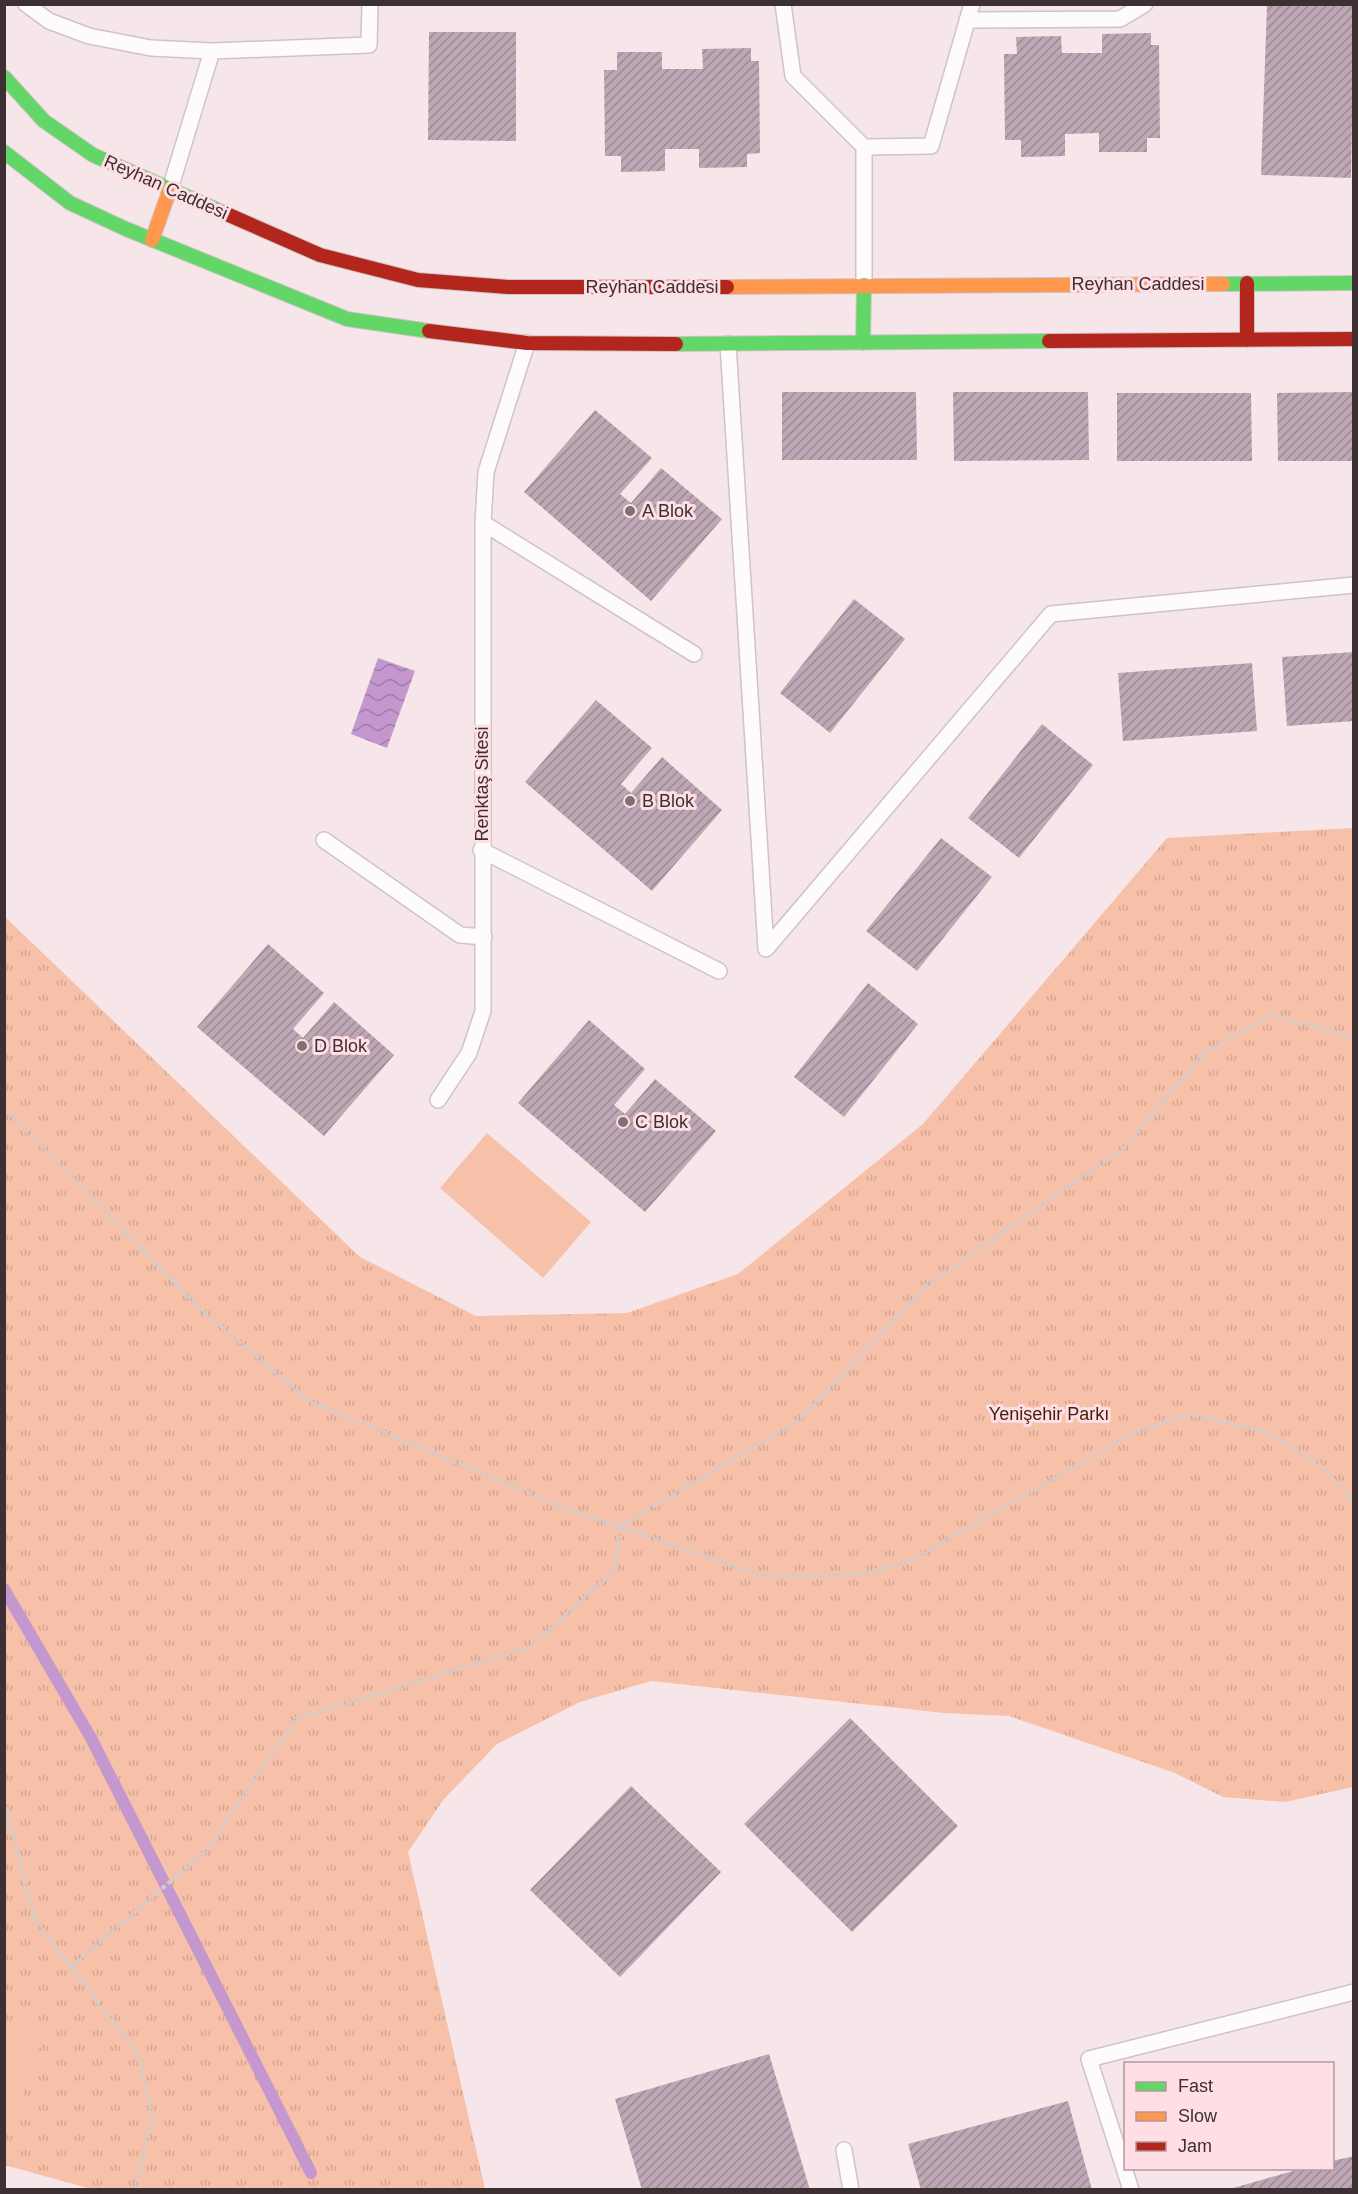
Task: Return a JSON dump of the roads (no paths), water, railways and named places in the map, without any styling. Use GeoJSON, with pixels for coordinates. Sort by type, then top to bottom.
{"type":"FeatureCollection","features":[{"type":"Feature","properties":{"kind":"main road","name":"Reyhan Caddesi"},"geometry":{"type":"LineString","coordinates":[[4,77],[44,121],[93,155],[320,255],[418,280],[531,287],[1353,283]]}},
{"type":"Feature","properties":{"kind":"main road"},"geometry":{"type":"LineString","coordinates":[[4,152],[33,177],[70,203],[152,240],[347,318],[527,343],[728,344],[1353,339]]}},
{"type":"Feature","properties":{"kind":"main road"},"geometry":{"type":"LineString","coordinates":[[152,240],[170,189]]}},
{"type":"Feature","properties":{"kind":"main road"},"geometry":{"type":"LineString","coordinates":[[1247,283],[1247,340]]}},
{"type":"Feature","properties":{"kind":"main road"},"geometry":{"type":"LineString","coordinates":[[863,343],[864,285]]}},
{"type":"Feature","properties":{"kind":"lane"},"geometry":{"type":"LineString","coordinates":[[26,4],[48,21],[89,36],[151,48],[212,51],[369,45],[370,4]]}},
{"type":"Feature","properties":{"kind":"lane"},"geometry":{"type":"LineString","coordinates":[[783,4],[793,76],[864,147],[864,285]]}},
{"type":"Feature","properties":{"kind":"lane"},"geometry":{"type":"LineString","coordinates":[[864,147],[931,146],[972,4]]}},
{"type":"Feature","properties":{"kind":"lane"},"geometry":{"type":"LineString","coordinates":[[967,20],[1120,20],[1145,4]]}},
{"type":"Feature","properties":{"kind":"lane"},"geometry":{"type":"LineString","coordinates":[[170,189],[212,51]]}},
{"type":"Feature","properties":{"kind":"lane","name":"Renktaş Sitesi"},"geometry":{"type":"LineString","coordinates":[[527,343],[486,472],[483,523],[481,850],[719,971]]}},
{"type":"Feature","properties":{"kind":"lane"},"geometry":{"type":"LineString","coordinates":[[728,344],[766,948],[1051,614],[1353,585]]}},
{"type":"Feature","properties":{"kind":"lane"},"geometry":{"type":"LineString","coordinates":[[483,523],[694,654]]}},
{"type":"Feature","properties":{"kind":"lane"},"geometry":{"type":"LineString","coordinates":[[324,840],[460,935],[484,937]]}},
{"type":"Feature","properties":{"kind":"lane"},"geometry":{"type":"LineString","coordinates":[[438,1100],[469,1053],[483,1011],[484,937],[481,850]]}},
{"type":"Feature","properties":{"kind":"lane"},"geometry":{"type":"LineString","coordinates":[[1124,2168],[1089,2059],[1353,1992]]}},
{"type":"Feature","properties":{"kind":"lane"},"geometry":{"type":"LineString","coordinates":[[844,2150],[851,2190]]}},
{"type":"Feature","properties":{"kind":"lane"},"geometry":{"type":"LineString","coordinates":[[1125,2170],[1131,2190]]}},
{"type":"Feature","properties":{"kind":"water"},"geometry":{"type":"Polygon","coordinates":[[[378,658],[415,671],[387,748],[351,734],[378,658]]]}},
{"type":"Feature","properties":{"kind":"waterway"},"geometry":{"type":"LineString","coordinates":[[4,1589],[91,1738],[311,2173]]}},
{"type":"Feature","properties":{"kind":"place","name":"A Blok"},"geometry":{"type":"Point","coordinates":[630,511]}},
{"type":"Feature","properties":{"kind":"place","name":"B Blok"},"geometry":{"type":"Point","coordinates":[630,801]}},
{"type":"Feature","properties":{"kind":"place","name":"D Blok"},"geometry":{"type":"Point","coordinates":[302,1046]}},
{"type":"Feature","properties":{"kind":"place","name":"C Blok"},"geometry":{"type":"Point","coordinates":[623,1122]}},
{"type":"Feature","properties":{"kind":"park label","name":"Yenişehir Parkı"},"geometry":{"type":"Point","coordinates":[1049,1414]}}]}
